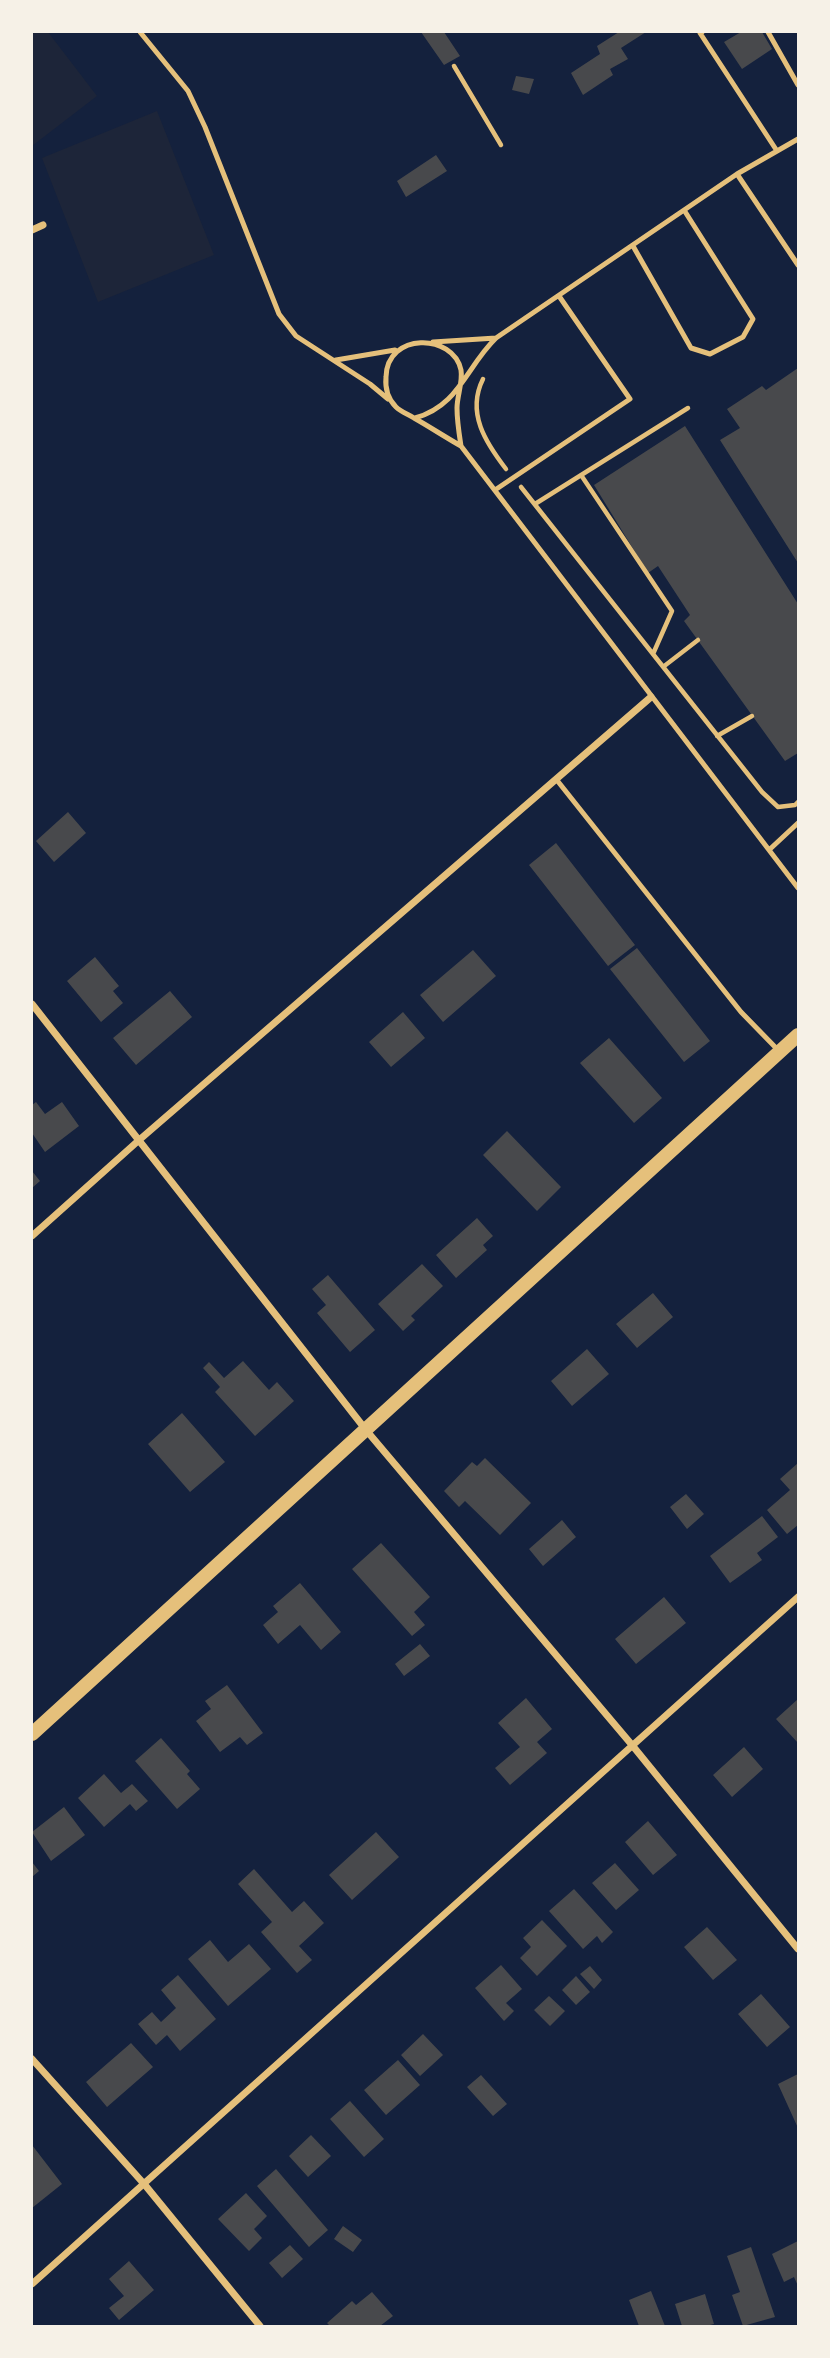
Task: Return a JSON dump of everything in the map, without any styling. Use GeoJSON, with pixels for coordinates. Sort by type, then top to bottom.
{"type":"FeatureCollection","features":[{"type":"Feature","properties":{"kind":"main road"},"geometry":{"type":"LineString","coordinates":[[32,1734],[799,1035]]}},
{"type":"Feature","properties":{"kind":"street"},"geometry":{"type":"LineString","coordinates":[[32,230],[43,225]]}},
{"type":"Feature","properties":{"kind":"street"},"geometry":{"type":"LineString","coordinates":[[32,1236],[651,697]]}},
{"type":"Feature","properties":{"kind":"street"},"geometry":{"type":"LineString","coordinates":[[32,1004],[366,1430],[632,1745],[799,1949]]}},
{"type":"Feature","properties":{"kind":"street"},"geometry":{"type":"LineString","coordinates":[[32,2284],[799,1597]]}},
{"type":"Feature","properties":{"kind":"street"},"geometry":{"type":"LineString","coordinates":[[32,2059],[145,2185],[260,2326]]}},
{"type":"Feature","properties":{"kind":"lane"},"geometry":{"type":"LineString","coordinates":[[140,32],[188,91],[205,127],[279,314],[296,336],[391,401],[399,410],[461,446],[799,888]]}},
{"type":"Feature","properties":{"kind":"lane"},"geometry":{"type":"LineString","coordinates":[[702,32],[699,33],[777,151]]}},
{"type":"Feature","properties":{"kind":"lane"},"geometry":{"type":"LineString","coordinates":[[768,32],[799,85]]}},
{"type":"Feature","properties":{"kind":"lane"},"geometry":{"type":"LineString","coordinates":[[415,418],[430,414],[460,388],[482,351],[496,338],[737,173],[799,139]]}},
{"type":"Feature","properties":{"kind":"lane"},"geometry":{"type":"LineString","coordinates":[[737,173],[799,265]]}},
{"type":"Feature","properties":{"kind":"lane"},"geometry":{"type":"LineString","coordinates":[[633,246],[691,348],[710,354],[743,337],[753,319],[684,210]]}},
{"type":"Feature","properties":{"kind":"lane"},"geometry":{"type":"LineString","coordinates":[[495,490],[630,399],[559,296]]}},
{"type":"Feature","properties":{"kind":"lane"},"geometry":{"type":"LineString","coordinates":[[334,361],[395,350],[412,343],[496,338]]}},
{"type":"Feature","properties":{"kind":"lane"},"geometry":{"type":"LineString","coordinates":[[428,343],[443,347],[454,356],[461,370],[457,407],[461,446]]}},
{"type":"Feature","properties":{"kind":"lane"},"geometry":{"type":"LineString","coordinates":[[391,401],[385,385],[386,368],[395,350]]}},
{"type":"Feature","properties":{"kind":"lane"},"geometry":{"type":"LineString","coordinates":[[556,779],[741,1012],[780,1052]]}},
{"type":"Feature","properties":{"kind":"lane"},"geometry":{"type":"LineString","coordinates":[[769,850],[799,823]]}},
{"type":"Feature","properties":{"kind":"path"},"geometry":{"type":"LineString","coordinates":[[454,66],[501,145]]}},
{"type":"Feature","properties":{"kind":"path"},"geometry":{"type":"LineString","coordinates":[[485,375],[478,399],[477,423],[487,445],[762,792],[778,807],[799,802]]}},
{"type":"Feature","properties":{"kind":"path"},"geometry":{"type":"LineString","coordinates":[[534,504],[688,408]]}},
{"type":"Feature","properties":{"kind":"path"},"geometry":{"type":"LineString","coordinates":[[581,475],[672,611],[653,654]]}},
{"type":"Feature","properties":{"kind":"path"},"geometry":{"type":"LineString","coordinates":[[663,667],[698,640]]}},
{"type":"Feature","properties":{"kind":"path"},"geometry":{"type":"LineString","coordinates":[[717,736],[752,716]]}},
{"type":"Feature","properties":{"kind":"shaded area"},"geometry":{"type":"Polygon","coordinates":[[[32,32],[48,32],[97,96],[32,146],[32,32]]]}},
{"type":"Feature","properties":{"kind":"shaded area"},"geometry":{"type":"Polygon","coordinates":[[[157,111],[214,255],[98,302],[42,158],[157,111]]]}},
{"type":"Feature","properties":{"kind":"building"},"geometry":{"type":"Polygon","coordinates":[[[421,32],[444,32],[460,56],[444,65],[421,32]]]}},
{"type":"Feature","properties":{"kind":"building"},"geometry":{"type":"Polygon","coordinates":[[[619,32],[646,32],[621,48],[628,59],[610,69],[613,75],[583,95],[571,73],[600,54],[597,46],[619,32]]]}},
{"type":"Feature","properties":{"kind":"building"},"geometry":{"type":"Polygon","coordinates":[[[741,32],[762,32],[772,49],[742,69],[724,42],[741,32]]]}},
{"type":"Feature","properties":{"kind":"building"},"geometry":{"type":"Polygon","coordinates":[[[516,76],[534,79],[529,94],[512,90],[516,76]]]}},
{"type":"Feature","properties":{"kind":"building"},"geometry":{"type":"Polygon","coordinates":[[[436,155],[447,171],[406,197],[397,181],[436,155]]]}},
{"type":"Feature","properties":{"kind":"building"},"geometry":{"type":"Polygon","coordinates":[[[798,368],[798,563],[720,440],[740,428],[727,409],[762,386],[766,390],[798,368]]]}},
{"type":"Feature","properties":{"kind":"building"},"geometry":{"type":"Polygon","coordinates":[[[685,426],[798,604],[798,753],[785,761],[684,621],[690,615],[658,566],[648,573],[594,485],[685,426]]]}},
{"type":"Feature","properties":{"kind":"building"},"geometry":{"type":"Polygon","coordinates":[[[68,812],[86,833],[54,862],[36,841],[68,812]]]}},
{"type":"Feature","properties":{"kind":"building"},"geometry":{"type":"Polygon","coordinates":[[[556,843],[635,945],[608,966],[529,865],[556,843]]]}},
{"type":"Feature","properties":{"kind":"building"},"geometry":{"type":"Polygon","coordinates":[[[637,948],[710,1041],[684,1062],[610,969],[637,948]]]}},
{"type":"Feature","properties":{"kind":"building"},"geometry":{"type":"Polygon","coordinates":[[[473,950],[496,976],[443,1022],[420,995],[473,950]]]}},
{"type":"Feature","properties":{"kind":"building"},"geometry":{"type":"Polygon","coordinates":[[[95,957],[119,986],[113,991],[123,1003],[101,1022],[67,981],[95,957]]]}},
{"type":"Feature","properties":{"kind":"building"},"geometry":{"type":"Polygon","coordinates":[[[170,991],[192,1017],[136,1065],[113,1038],[170,991]]]}},
{"type":"Feature","properties":{"kind":"building"},"geometry":{"type":"Polygon","coordinates":[[[403,1012],[425,1038],[391,1067],[369,1042],[403,1012]]]}},
{"type":"Feature","properties":{"kind":"building"},"geometry":{"type":"Polygon","coordinates":[[[609,1038],[662,1098],[634,1123],[580,1063],[609,1038]]]}},
{"type":"Feature","properties":{"kind":"building"},"geometry":{"type":"Polygon","coordinates":[[[36,1102],[45,1114],[62,1102],[79,1126],[45,1152],[32,1133],[32,1105],[36,1102]]]}},
{"type":"Feature","properties":{"kind":"building"},"geometry":{"type":"Polygon","coordinates":[[[507,1131],[561,1187],[537,1211],[483,1155],[507,1131]]]}},
{"type":"Feature","properties":{"kind":"building"},"geometry":{"type":"Polygon","coordinates":[[[32,1171],[40,1181],[32,1188],[32,1171]]]}},
{"type":"Feature","properties":{"kind":"building"},"geometry":{"type":"Polygon","coordinates":[[[477,1218],[493,1236],[483,1245],[487,1250],[456,1278],[436,1255],[477,1218]]]}},
{"type":"Feature","properties":{"kind":"building"},"geometry":{"type":"Polygon","coordinates":[[[422,1264],[443,1286],[411,1316],[415,1320],[403,1331],[378,1304],[422,1264]]]}},
{"type":"Feature","properties":{"kind":"building"},"geometry":{"type":"Polygon","coordinates":[[[328,1275],[375,1330],[350,1352],[317,1313],[326,1305],[312,1289],[328,1275]]]}},
{"type":"Feature","properties":{"kind":"building"},"geometry":{"type":"Polygon","coordinates":[[[653,1293],[673,1317],[637,1348],[616,1324],[653,1293]]]}},
{"type":"Feature","properties":{"kind":"building"},"geometry":{"type":"Polygon","coordinates":[[[587,1349],[609,1374],[572,1406],[551,1381],[587,1349]]]}},
{"type":"Feature","properties":{"kind":"building"},"geometry":{"type":"Polygon","coordinates":[[[243,1361],[269,1390],[277,1382],[294,1401],[255,1436],[215,1392],[220,1387],[203,1368],[209,1362],[224,1378],[243,1361]]]}},
{"type":"Feature","properties":{"kind":"building"},"geometry":{"type":"Polygon","coordinates":[[[182,1413],[225,1462],[190,1492],[148,1444],[182,1413]]]}},
{"type":"Feature","properties":{"kind":"building"},"geometry":{"type":"Polygon","coordinates":[[[485,1458],[531,1503],[500,1535],[465,1501],[459,1507],[444,1491],[472,1462],[477,1466],[485,1458]]]}},
{"type":"Feature","properties":{"kind":"building"},"geometry":{"type":"Polygon","coordinates":[[[798,1463],[798,1525],[787,1534],[767,1510],[790,1490],[780,1479],[798,1463]]]}},
{"type":"Feature","properties":{"kind":"building"},"geometry":{"type":"Polygon","coordinates":[[[686,1494],[704,1514],[687,1529],[670,1507],[686,1494]]]}},
{"type":"Feature","properties":{"kind":"building"},"geometry":{"type":"Polygon","coordinates":[[[762,1516],[778,1537],[757,1553],[762,1560],[730,1583],[710,1556],[762,1516]]]}},
{"type":"Feature","properties":{"kind":"building"},"geometry":{"type":"Polygon","coordinates":[[[562,1520],[576,1537],[543,1566],[529,1549],[562,1520]]]}},
{"type":"Feature","properties":{"kind":"building"},"geometry":{"type":"Polygon","coordinates":[[[381,1543],[430,1597],[414,1612],[425,1625],[412,1636],[352,1569],[381,1543]]]}},
{"type":"Feature","properties":{"kind":"building"},"geometry":{"type":"Polygon","coordinates":[[[300,1583],[341,1632],[321,1650],[300,1625],[278,1644],[263,1625],[278,1612],[273,1606],[300,1583]]]}},
{"type":"Feature","properties":{"kind":"building"},"geometry":{"type":"Polygon","coordinates":[[[664,1597],[686,1623],[636,1664],[615,1639],[664,1597]]]}},
{"type":"Feature","properties":{"kind":"building"},"geometry":{"type":"Polygon","coordinates":[[[420,1644],[430,1656],[404,1676],[395,1664],[420,1644]]]}},
{"type":"Feature","properties":{"kind":"building"},"geometry":{"type":"Polygon","coordinates":[[[227,1685],[263,1733],[247,1745],[240,1737],[220,1752],[196,1721],[211,1709],[205,1701],[227,1685]]]}},
{"type":"Feature","properties":{"kind":"building"},"geometry":{"type":"Polygon","coordinates":[[[526,1698],[552,1729],[537,1742],[547,1753],[510,1785],[495,1768],[520,1747],[498,1723],[526,1698]]]}},
{"type":"Feature","properties":{"kind":"building"},"geometry":{"type":"Polygon","coordinates":[[[798,1699],[798,1743],[776,1719],[798,1699]]]}},
{"type":"Feature","properties":{"kind":"building"},"geometry":{"type":"Polygon","coordinates":[[[161,1738],[190,1771],[187,1774],[200,1789],[177,1809],[135,1761],[161,1738]]]}},
{"type":"Feature","properties":{"kind":"building"},"geometry":{"type":"Polygon","coordinates":[[[744,1747],[763,1769],[732,1797],[713,1775],[744,1747]]]}},
{"type":"Feature","properties":{"kind":"building"},"geometry":{"type":"Polygon","coordinates":[[[104,1774],[121,1793],[132,1784],[148,1801],[136,1811],[130,1804],[104,1827],[78,1798],[104,1774]]]}},
{"type":"Feature","properties":{"kind":"building"},"geometry":{"type":"Polygon","coordinates":[[[64,1807],[85,1835],[51,1861],[32,1832],[64,1807]]]}},
{"type":"Feature","properties":{"kind":"building"},"geometry":{"type":"Polygon","coordinates":[[[648,1821],[677,1855],[653,1875],[625,1842],[648,1821]]]}},
{"type":"Feature","properties":{"kind":"building"},"geometry":{"type":"Polygon","coordinates":[[[376,1832],[399,1857],[352,1900],[329,1875],[376,1832]]]}},
{"type":"Feature","properties":{"kind":"building"},"geometry":{"type":"Polygon","coordinates":[[[32,1862],[39,1871],[32,1877],[32,1862]]]}},
{"type":"Feature","properties":{"kind":"building"},"geometry":{"type":"Polygon","coordinates":[[[615,1863],[639,1890],[616,1910],[592,1883],[615,1863]]]}},
{"type":"Feature","properties":{"kind":"building"},"geometry":{"type":"Polygon","coordinates":[[[254,1869],[292,1912],[304,1901],[324,1923],[299,1946],[312,1960],[297,1973],[261,1932],[272,1922],[238,1884],[254,1869]]]}},
{"type":"Feature","properties":{"kind":"building"},"geometry":{"type":"Polygon","coordinates":[[[574,1889],[613,1932],[602,1943],[597,1936],[583,1949],[549,1911],[574,1889]]]}},
{"type":"Feature","properties":{"kind":"building"},"geometry":{"type":"Polygon","coordinates":[[[542,1920],[567,1946],[537,1976],[520,1958],[531,1947],[523,1938],[542,1920]]]}},
{"type":"Feature","properties":{"kind":"building"},"geometry":{"type":"Polygon","coordinates":[[[707,1927],[737,1960],[713,1980],[684,1947],[707,1927]]]}},
{"type":"Feature","properties":{"kind":"building"},"geometry":{"type":"Polygon","coordinates":[[[210,1940],[228,1962],[249,1944],[271,1969],[228,2006],[188,1959],[210,1940]]]}},
{"type":"Feature","properties":{"kind":"building"},"geometry":{"type":"Polygon","coordinates":[[[501,1965],[522,1989],[506,2003],[514,2011],[504,2021],[475,1988],[501,1965]]]}},
{"type":"Feature","properties":{"kind":"building"},"geometry":{"type":"Polygon","coordinates":[[[590,1966],[602,1980],[594,1989],[580,1974],[590,1966]]]}},
{"type":"Feature","properties":{"kind":"building"},"geometry":{"type":"Polygon","coordinates":[[[178,1975],[216,2019],[180,2051],[167,2035],[156,2045],[138,2024],[152,2012],[161,2022],[176,2008],[161,1990],[178,1975]]]}},
{"type":"Feature","properties":{"kind":"building"},"geometry":{"type":"Polygon","coordinates":[[[576,1976],[590,1992],[576,2005],[562,1990],[576,1976]]]}},
{"type":"Feature","properties":{"kind":"building"},"geometry":{"type":"Polygon","coordinates":[[[761,1994],[790,2027],[767,2047],[738,2014],[761,1994]]]}},
{"type":"Feature","properties":{"kind":"building"},"geometry":{"type":"Polygon","coordinates":[[[549,1996],[565,2011],[550,2026],[534,2010],[549,1996]]]}},
{"type":"Feature","properties":{"kind":"building"},"geometry":{"type":"Polygon","coordinates":[[[423,2034],[443,2055],[420,2076],[401,2055],[423,2034]]]}},
{"type":"Feature","properties":{"kind":"building"},"geometry":{"type":"Polygon","coordinates":[[[131,2043],[153,2067],[107,2107],[86,2082],[131,2043]]]}},
{"type":"Feature","properties":{"kind":"building"},"geometry":{"type":"Polygon","coordinates":[[[398,2060],[420,2085],[386,2115],[364,2090],[398,2060]]]}},
{"type":"Feature","properties":{"kind":"building"},"geometry":{"type":"Polygon","coordinates":[[[798,2074],[798,2128],[778,2084],[798,2074]]]}},
{"type":"Feature","properties":{"kind":"building"},"geometry":{"type":"Polygon","coordinates":[[[481,2075],[507,2104],[493,2116],[467,2087],[481,2075]]]}},
{"type":"Feature","properties":{"kind":"building"},"geometry":{"type":"Polygon","coordinates":[[[350,2101],[384,2139],[364,2157],[330,2119],[350,2101]]]}},
{"type":"Feature","properties":{"kind":"building"},"geometry":{"type":"Polygon","coordinates":[[[311,2135],[331,2156],[308,2177],[289,2156],[311,2135]]]}},
{"type":"Feature","properties":{"kind":"building"},"geometry":{"type":"Polygon","coordinates":[[[32,2145],[62,2184],[32,2208],[32,2145]]]}},
{"type":"Feature","properties":{"kind":"building"},"geometry":{"type":"Polygon","coordinates":[[[276,2169],[328,2230],[309,2247],[257,2186],[276,2169]]]}},
{"type":"Feature","properties":{"kind":"building"},"geometry":{"type":"Polygon","coordinates":[[[246,2193],[267,2216],[254,2229],[262,2238],[249,2251],[218,2219],[246,2193]]]}},
{"type":"Feature","properties":{"kind":"building"},"geometry":{"type":"Polygon","coordinates":[[[343,2226],[362,2240],[353,2252],[334,2239],[343,2226]]]}},
{"type":"Feature","properties":{"kind":"building"},"geometry":{"type":"Polygon","coordinates":[[[798,2241],[798,2286],[794,2277],[784,2282],[772,2254],[798,2241]]]}},
{"type":"Feature","properties":{"kind":"building"},"geometry":{"type":"Polygon","coordinates":[[[290,2245],[303,2259],[282,2278],[269,2263],[290,2245]]]}},
{"type":"Feature","properties":{"kind":"building"},"geometry":{"type":"Polygon","coordinates":[[[751,2247],[775,2317],[743,2326],[732,2295],[740,2292],[727,2256],[751,2247]]]}},
{"type":"Feature","properties":{"kind":"building"},"geometry":{"type":"Polygon","coordinates":[[[129,2261],[154,2290],[119,2320],[109,2308],[124,2296],[109,2279],[129,2261]]]}},
{"type":"Feature","properties":{"kind":"building"},"geometry":{"type":"Polygon","coordinates":[[[651,2291],[665,2326],[639,2326],[629,2300],[651,2291]]]}},
{"type":"Feature","properties":{"kind":"building"},"geometry":{"type":"Polygon","coordinates":[[[372,2292],[393,2316],[380,2326],[330,2326],[327,2323],[352,2301],[356,2305],[372,2292]]]}},
{"type":"Feature","properties":{"kind":"building"},"geometry":{"type":"Polygon","coordinates":[[[705,2294],[714,2324],[682,2326],[675,2304],[705,2294]]]}}]}
